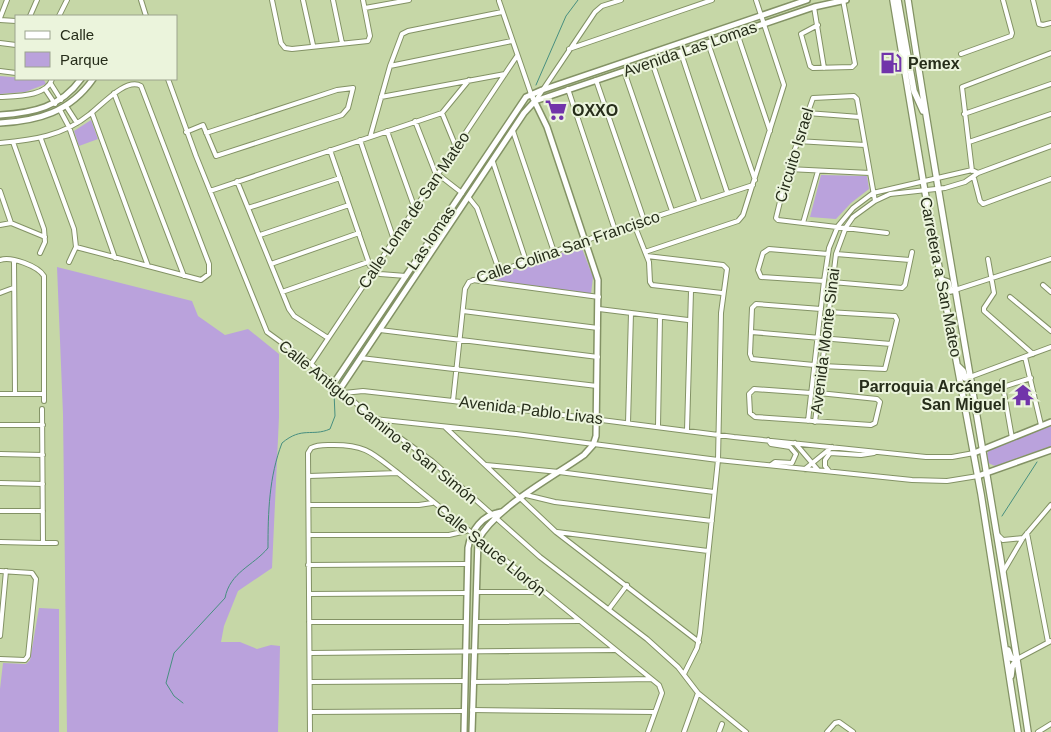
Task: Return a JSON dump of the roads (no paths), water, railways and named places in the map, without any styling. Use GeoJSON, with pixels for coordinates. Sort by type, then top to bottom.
{"type":"FeatureCollection","features":[{"type":"Feature","properties":{"kind":"main road","name":"Carretera a San Mateo"},"geometry":{"type":"LineString","coordinates":[[893,0],[925,192],[978,476],[1018,732]]}},
{"type":"Feature","properties":{"kind":"main road"},"geometry":{"type":"LineString","coordinates":[[898,0],[914,91],[925,115]]}},
{"type":"Feature","properties":{"kind":"main road","name":"Carretera a San Mateo"},"geometry":{"type":"LineString","coordinates":[[908,0],[935,179],[988,473],[1028,732]]}},
{"type":"Feature","properties":{"kind":"main road"},"geometry":{"type":"LineString","coordinates":[[942,280],[948,282],[950,291],[955,290]]}},
{"type":"Feature","properties":{"kind":"main road"},"geometry":{"type":"LineString","coordinates":[[958,366],[966,378],[970,377]]}},
{"type":"Feature","properties":{"kind":"main road"},"geometry":{"type":"LineString","coordinates":[[1004,636],[1010,657],[1017,659],[1012,671],[1013,701]]}},
{"type":"Feature","properties":{"kind":"street"},"geometry":{"type":"LineString","coordinates":[[6,0],[0,19],[15,21]]}},
{"type":"Feature","properties":{"kind":"street"},"geometry":{"type":"LineString","coordinates":[[30,15],[36,0]]}},
{"type":"Feature","properties":{"kind":"street"},"geometry":{"type":"LineString","coordinates":[[60,15],[67,0]]}},
{"type":"Feature","properties":{"kind":"street"},"geometry":{"type":"LineString","coordinates":[[140,0],[146,15]]}},
{"type":"Feature","properties":{"kind":"street"},"geometry":{"type":"LineString","coordinates":[[272,0],[283,46],[292,49],[313,45],[368,41],[370,36],[363,0]]}},
{"type":"Feature","properties":{"kind":"street"},"geometry":{"type":"LineString","coordinates":[[303,0],[313,45]]}},
{"type":"Feature","properties":{"kind":"street"},"geometry":{"type":"LineString","coordinates":[[333,0],[342,44]]}},
{"type":"Feature","properties":{"kind":"street"},"geometry":{"type":"LineString","coordinates":[[365,8],[409,0]]}},
{"type":"Feature","properties":{"kind":"street"},"geometry":{"type":"LineString","coordinates":[[535,101],[568,49],[595,12],[602,6],[621,0]]}},
{"type":"Feature","properties":{"kind":"street"},"geometry":{"type":"LineString","coordinates":[[568,49],[712,0]]}},
{"type":"Feature","properties":{"kind":"street"},"geometry":{"type":"LineString","coordinates":[[646,254],[742,218],[784,82],[756,0]]}},
{"type":"Feature","properties":{"kind":"street","name":"Avenida Las Lomas"},"geometry":{"type":"LineString","coordinates":[[531,94],[761,14],[807,0]]}},
{"type":"Feature","properties":{"kind":"street"},"geometry":{"type":"LineString","coordinates":[[818,25],[801,34],[810,66],[824,68],[852,67],[855,64],[844,0]]}},
{"type":"Feature","properties":{"kind":"street","name":"Avenida Las Lomas"},"geometry":{"type":"LineString","coordinates":[[535,101],[764,23],[814,7],[844,0]]}},
{"type":"Feature","properties":{"kind":"street"},"geometry":{"type":"LineString","coordinates":[[961,54],[1011,36],[1012,33],[1003,0]]}},
{"type":"Feature","properties":{"kind":"street"},"geometry":{"type":"LineString","coordinates":[[1032,0],[1039,24],[1051,23]]}},
{"type":"Feature","properties":{"kind":"street"},"geometry":{"type":"LineString","coordinates":[[309,535],[449,535],[469,532],[481,521],[502,511],[584,455],[593,444],[596,418],[598,356],[598,280],[547,126],[531,94],[499,1]]}},
{"type":"Feature","properties":{"kind":"street"},"geometry":{"type":"LineString","coordinates":[[814,7],[824,68]]}},
{"type":"Feature","properties":{"kind":"street"},"geometry":{"type":"LineString","coordinates":[[370,136],[390,66],[400,37],[405,32],[502,12]]}},
{"type":"Feature","properties":{"kind":"street"},"geometry":{"type":"LineString","coordinates":[[737,33],[770,131]]}},
{"type":"Feature","properties":{"kind":"street"},"geometry":{"type":"LineString","coordinates":[[390,66],[512,41]]}},
{"type":"Feature","properties":{"kind":"street"},"geometry":{"type":"LineString","coordinates":[[0,43],[15,44]]}},
{"type":"Feature","properties":{"kind":"street"},"geometry":{"type":"LineString","coordinates":[[708,43],[754,182]]}},
{"type":"Feature","properties":{"kind":"street"},"geometry":{"type":"LineString","coordinates":[[680,53],[727,192]]}},
{"type":"Feature","properties":{"kind":"street"},"geometry":{"type":"LineString","coordinates":[[1051,53],[963,86],[961,89],[972,170],[980,201],[983,204],[1051,178]]}},
{"type":"Feature","properties":{"kind":"street","name":"Calle Loma de San Mateo"},"geometry":{"type":"LineString","coordinates":[[311,364],[517,56]]}},
{"type":"Feature","properties":{"kind":"street"},"geometry":{"type":"LineString","coordinates":[[652,62],[699,202]]}},
{"type":"Feature","properties":{"kind":"street"},"geometry":{"type":"LineString","coordinates":[[0,71],[15,73]]}},
{"type":"Feature","properties":{"kind":"street"},"geometry":{"type":"LineString","coordinates":[[624,71],[672,211]]}},
{"type":"Feature","properties":{"kind":"street"},"geometry":{"type":"LineString","coordinates":[[381,97],[505,74]]}},
{"type":"Feature","properties":{"kind":"street"},"geometry":{"type":"LineString","coordinates":[[0,97],[24,95],[45,89],[52,80]]}},
{"type":"Feature","properties":{"kind":"street"},"geometry":{"type":"LineString","coordinates":[[0,115],[38,111],[55,104],[80,80]]}},
{"type":"Feature","properties":{"kind":"street"},"geometry":{"type":"LineString","coordinates":[[0,123],[40,118],[60,110],[92,80]]}},
{"type":"Feature","properties":{"kind":"street","name":"Calle Antiguo Camino a San Simón"},"geometry":{"type":"LineString","coordinates":[[168,80],[186,132],[267,332],[311,364],[374,419],[428,458],[540,557],[610,609],[668,657],[698,693],[746,732]]}},
{"type":"Feature","properties":{"kind":"street"},"geometry":{"type":"LineString","coordinates":[[210,191],[442,113],[449,108],[469,80]]}},
{"type":"Feature","properties":{"kind":"street"},"geometry":{"type":"LineString","coordinates":[[596,80],[644,220]]}},
{"type":"Feature","properties":{"kind":"street"},"geometry":{"type":"LineString","coordinates":[[50,84],[77,123]]}},
{"type":"Feature","properties":{"kind":"street"},"geometry":{"type":"LineString","coordinates":[[0,143],[41,139],[77,123],[92,113],[114,93],[136,84],[143,88],[209,264],[210,272],[205,279],[184,276],[76,247]]}},
{"type":"Feature","properties":{"kind":"street"},"geometry":{"type":"LineString","coordinates":[[964,114],[1051,84]]}},
{"type":"Feature","properties":{"kind":"street"},"geometry":{"type":"LineString","coordinates":[[186,132],[203,125],[206,133],[216,156],[342,115],[348,108],[353,88],[337,90],[206,133]]}},
{"type":"Feature","properties":{"kind":"street"},"geometry":{"type":"LineString","coordinates":[[45,89],[69,127],[115,258]]}},
{"type":"Feature","properties":{"kind":"street"},"geometry":{"type":"LineString","coordinates":[[568,89],[615,230]]}},
{"type":"Feature","properties":{"kind":"street"},"geometry":{"type":"LineString","coordinates":[[114,93],[184,276]]}},
{"type":"Feature","properties":{"kind":"street","name":"Las lomas"},"geometry":{"type":"LineString","coordinates":[[334,383],[519,105],[531,94]]}},
{"type":"Feature","properties":{"kind":"street","name":"Circuito Israel"},"geometry":{"type":"LineString","coordinates":[[874,201],[857,98],[854,96],[815,97],[811,100],[797,141],[776,218],[778,220],[887,233]]}},
{"type":"Feature","properties":{"kind":"street","name":"Las lomas"},"geometry":{"type":"LineString","coordinates":[[342,391],[361,358],[528,108],[535,101]]}},
{"type":"Feature","properties":{"kind":"street"},"geometry":{"type":"LineString","coordinates":[[92,113],[148,266]]}},
{"type":"Feature","properties":{"kind":"street"},"geometry":{"type":"LineString","coordinates":[[442,113],[456,148]]}},
{"type":"Feature","properties":{"kind":"street"},"geometry":{"type":"LineString","coordinates":[[807,113],[860,117]]}},
{"type":"Feature","properties":{"kind":"street"},"geometry":{"type":"LineString","coordinates":[[969,142],[1051,114]]}},
{"type":"Feature","properties":{"kind":"street"},"geometry":{"type":"LineString","coordinates":[[415,121],[430,163],[438,175],[462,193]]}},
{"type":"Feature","properties":{"kind":"street"},"geometry":{"type":"LineString","coordinates":[[387,131],[415,208]]}},
{"type":"Feature","properties":{"kind":"street"},"geometry":{"type":"LineString","coordinates":[[513,131],[554,252]]}},
{"type":"Feature","properties":{"kind":"street"},"geometry":{"type":"LineString","coordinates":[[41,139],[74,229],[76,247],[68,262]]}},
{"type":"Feature","properties":{"kind":"street"},"geometry":{"type":"LineString","coordinates":[[360,140],[394,240]]}},
{"type":"Feature","properties":{"kind":"street"},"geometry":{"type":"LineString","coordinates":[[797,141],[865,145]]}},
{"type":"Feature","properties":{"kind":"street"},"geometry":{"type":"LineString","coordinates":[[13,142],[45,237],[40,253]]}},
{"type":"Feature","properties":{"kind":"street"},"geometry":{"type":"LineString","coordinates":[[974,178],[978,173],[1051,146]]}},
{"type":"Feature","properties":{"kind":"street"},"geometry":{"type":"LineString","coordinates":[[330,150],[368,262],[373,270],[380,274],[406,276]]}},
{"type":"Feature","properties":{"kind":"street"},"geometry":{"type":"LineString","coordinates":[[493,162],[526,261]]}},
{"type":"Feature","properties":{"kind":"street"},"geometry":{"type":"LineString","coordinates":[[788,169],[870,172]]}},
{"type":"Feature","properties":{"kind":"street"},"geometry":{"type":"LineString","coordinates":[[972,170],[978,173]]}},
{"type":"Feature","properties":{"kind":"street","name":"Avenida Monte Sinai"},"geometry":{"type":"LineString","coordinates":[[972,170],[873,193],[853,208],[838,226],[828,254],[808,421],[815,422],[836,254],[846,227],[852,217],[874,201],[898,193],[915,190],[925,192],[937,190],[974,178]]}},
{"type":"Feature","properties":{"kind":"street"},"geometry":{"type":"LineString","coordinates":[[803,223],[818,171]]}},
{"type":"Feature","properties":{"kind":"street"},"geometry":{"type":"LineString","coordinates":[[248,208],[340,178]]}},
{"type":"Feature","properties":{"kind":"street"},"geometry":{"type":"LineString","coordinates":[[237,181],[270,264],[294,316],[328,338]]}},
{"type":"Feature","properties":{"kind":"street","name":"Calle Colina San Francisco"},"geometry":{"type":"LineString","coordinates":[[453,400],[465,289],[472,280],[754,182]]}},
{"type":"Feature","properties":{"kind":"street"},"geometry":{"type":"LineString","coordinates":[[0,191],[11,223]]}},
{"type":"Feature","properties":{"kind":"street"},"geometry":{"type":"LineString","coordinates":[[469,198],[477,208],[499,270]]}},
{"type":"Feature","properties":{"kind":"street"},"geometry":{"type":"LineString","coordinates":[[260,235],[349,205]]}},
{"type":"Feature","properties":{"kind":"street"},"geometry":{"type":"LineString","coordinates":[[0,225],[11,223],[45,237]]}},
{"type":"Feature","properties":{"kind":"street"},"geometry":{"type":"LineString","coordinates":[[634,224],[650,266],[652,285],[691,291],[722,293]]}},
{"type":"Feature","properties":{"kind":"street"},"geometry":{"type":"LineString","coordinates":[[270,264],[359,233]]}},
{"type":"Feature","properties":{"kind":"street"},"geometry":{"type":"LineString","coordinates":[[824,281],[761,277],[758,270],[763,253],[769,249],[828,254]]}},
{"type":"Feature","properties":{"kind":"street"},"geometry":{"type":"LineString","coordinates":[[832,282],[902,288],[905,285],[912,252]]}},
{"type":"Feature","properties":{"kind":"street"},"geometry":{"type":"LineString","coordinates":[[646,254],[724,266],[727,272],[722,293],[718,460],[699,642],[684,674]]}},
{"type":"Feature","properties":{"kind":"street"},"geometry":{"type":"LineString","coordinates":[[836,254],[910,260]]}},
{"type":"Feature","properties":{"kind":"street"},"geometry":{"type":"LineString","coordinates":[[0,260],[9,258],[40,272],[44,276],[44,401]]}},
{"type":"Feature","properties":{"kind":"street"},"geometry":{"type":"LineString","coordinates":[[988,259],[993,296],[984,308],[984,311],[1033,354]]}},
{"type":"Feature","properties":{"kind":"street"},"geometry":{"type":"LineString","coordinates":[[955,290],[1051,259]]}},
{"type":"Feature","properties":{"kind":"street"},"geometry":{"type":"LineString","coordinates":[[14,260],[15,394]]}},
{"type":"Feature","properties":{"kind":"street"},"geometry":{"type":"LineString","coordinates":[[282,292],[368,262]]}},
{"type":"Feature","properties":{"kind":"street"},"geometry":{"type":"LineString","coordinates":[[472,280],[599,297]]}},
{"type":"Feature","properties":{"kind":"street"},"geometry":{"type":"LineString","coordinates":[[1043,285],[1051,292]]}},
{"type":"Feature","properties":{"kind":"street"},"geometry":{"type":"LineString","coordinates":[[0,293],[14,288]]}},
{"type":"Feature","properties":{"kind":"street"},"geometry":{"type":"LineString","coordinates":[[687,430],[688,320],[691,291]]}},
{"type":"Feature","properties":{"kind":"street"},"geometry":{"type":"LineString","coordinates":[[1010,297],[1051,331]]}},
{"type":"Feature","properties":{"kind":"street"},"geometry":{"type":"LineString","coordinates":[[814,365],[754,360],[750,354],[752,308],[754,304],[821,309]]}},
{"type":"Feature","properties":{"kind":"street"},"geometry":{"type":"LineString","coordinates":[[599,308],[688,320]]}},
{"type":"Feature","properties":{"kind":"street"},"geometry":{"type":"LineString","coordinates":[[463,311],[598,328]]}},
{"type":"Feature","properties":{"kind":"street"},"geometry":{"type":"LineString","coordinates":[[822,366],[884,370],[887,365],[897,320],[895,316],[828,312]]}},
{"type":"Feature","properties":{"kind":"street"},"geometry":{"type":"LineString","coordinates":[[628,423],[631,313]]}},
{"type":"Feature","properties":{"kind":"street"},"geometry":{"type":"LineString","coordinates":[[658,426],[660,317]]}},
{"type":"Feature","properties":{"kind":"street"},"geometry":{"type":"LineString","coordinates":[[380,330],[598,356]]}},
{"type":"Feature","properties":{"kind":"street"},"geometry":{"type":"LineString","coordinates":[[751,332],[891,344]]}},
{"type":"Feature","properties":{"kind":"street"},"geometry":{"type":"LineString","coordinates":[[970,377],[1051,347]]}},
{"type":"Feature","properties":{"kind":"street"},"geometry":{"type":"LineString","coordinates":[[1025,356],[1041,425]]}},
{"type":"Feature","properties":{"kind":"street"},"geometry":{"type":"LineString","coordinates":[[361,358],[597,386]]}},
{"type":"Feature","properties":{"kind":"street"},"geometry":{"type":"LineString","coordinates":[[1004,387],[1031,378]]}},
{"type":"Feature","properties":{"kind":"street"},"geometry":{"type":"LineString","coordinates":[[1002,382],[1012,438]]}},
{"type":"Feature","properties":{"kind":"street"},"geometry":{"type":"LineString","coordinates":[[808,421],[753,416],[749,411],[749,394],[757,388],[811,393]]}},
{"type":"Feature","properties":{"kind":"street","name":"Avenida Pablo Livas"},"geometry":{"type":"LineString","coordinates":[[342,391],[363,391],[453,400],[768,440]]}},
{"type":"Feature","properties":{"kind":"street"},"geometry":{"type":"LineString","coordinates":[[815,422],[873,425],[880,402],[877,399],[819,393]]}},
{"type":"Feature","properties":{"kind":"street"},"geometry":{"type":"LineString","coordinates":[[0,394],[44,394]]}},
{"type":"Feature","properties":{"kind":"street"},"geometry":{"type":"LineString","coordinates":[[42,409],[43,543]]}},
{"type":"Feature","properties":{"kind":"street","name":"Avenida Pablo Livas"},"geometry":{"type":"LineString","coordinates":[[374,419],[771,465]]}},
{"type":"Feature","properties":{"kind":"street"},"geometry":{"type":"LineString","coordinates":[[768,440],[926,457],[952,457],[974,453],[1051,422]]}},
{"type":"Feature","properties":{"kind":"street"},"geometry":{"type":"LineString","coordinates":[[0,425],[43,425]]}},
{"type":"Feature","properties":{"kind":"street"},"geometry":{"type":"LineString","coordinates":[[445,427],[485,465],[523,497],[556,532],[699,642]]}},
{"type":"Feature","properties":{"kind":"street"},"geometry":{"type":"LineString","coordinates":[[768,440],[771,444],[790,446],[796,454],[796,459],[792,463],[775,462],[771,465]]}},
{"type":"Feature","properties":{"kind":"street"},"geometry":{"type":"LineString","coordinates":[[795,443],[818,470]]}},
{"type":"Feature","properties":{"kind":"street","name":"Calle Sauce Llorón"},"geometry":{"type":"LineString","coordinates":[[308,476],[309,450],[316,446],[358,446],[398,473],[661,688],[662,693],[654,712]]}},
{"type":"Feature","properties":{"kind":"street"},"geometry":{"type":"LineString","coordinates":[[804,469],[832,447]]}},
{"type":"Feature","properties":{"kind":"street"},"geometry":{"type":"LineString","coordinates":[[771,465],[947,481],[978,476],[1051,450]]}},
{"type":"Feature","properties":{"kind":"street"},"geometry":{"type":"LineString","coordinates":[[830,471],[826,469],[825,457],[830,453],[861,455],[881,452]]}},
{"type":"Feature","properties":{"kind":"street"},"geometry":{"type":"LineString","coordinates":[[0,454],[42,454]]}},
{"type":"Feature","properties":{"kind":"street"},"geometry":{"type":"LineString","coordinates":[[485,465],[559,472],[714,492]]}},
{"type":"Feature","properties":{"kind":"street"},"geometry":{"type":"LineString","coordinates":[[310,732],[308,476],[398,473]]}},
{"type":"Feature","properties":{"kind":"street"},"geometry":{"type":"LineString","coordinates":[[0,483],[43,484]]}},
{"type":"Feature","properties":{"kind":"street"},"geometry":{"type":"LineString","coordinates":[[523,497],[712,520]]}},
{"type":"Feature","properties":{"kind":"street"},"geometry":{"type":"LineString","coordinates":[[309,505],[419,505],[432,502]]}},
{"type":"Feature","properties":{"kind":"street"},"geometry":{"type":"LineString","coordinates":[[1002,572],[1023,538],[1051,504]]}},
{"type":"Feature","properties":{"kind":"street"},"geometry":{"type":"LineString","coordinates":[[0,511],[43,511]]}},
{"type":"Feature","properties":{"kind":"street"},"geometry":{"type":"LineString","coordinates":[[472,732],[478,540],[494,516]]}},
{"type":"Feature","properties":{"kind":"street"},"geometry":{"type":"LineString","coordinates":[[464,732],[469,532]]}},
{"type":"Feature","properties":{"kind":"street"},"geometry":{"type":"LineString","coordinates":[[556,532],[708,551]]}},
{"type":"Feature","properties":{"kind":"street"},"geometry":{"type":"LineString","coordinates":[[997,532],[1003,540],[1023,538]]}},
{"type":"Feature","properties":{"kind":"street"},"geometry":{"type":"LineString","coordinates":[[1017,659],[1049,642],[1027,533]]}},
{"type":"Feature","properties":{"kind":"street"},"geometry":{"type":"LineString","coordinates":[[1010,540],[1014,554]]}},
{"type":"Feature","properties":{"kind":"street"},"geometry":{"type":"LineString","coordinates":[[0,542],[56,543]]}},
{"type":"Feature","properties":{"kind":"street"},"geometry":{"type":"LineString","coordinates":[[308,565],[467,564]]}},
{"type":"Feature","properties":{"kind":"street"},"geometry":{"type":"LineString","coordinates":[[0,571],[32,573],[36,579],[28,656],[25,660],[0,659]]}},
{"type":"Feature","properties":{"kind":"street"},"geometry":{"type":"LineString","coordinates":[[0,636],[6,571]]}},
{"type":"Feature","properties":{"kind":"street"},"geometry":{"type":"LineString","coordinates":[[610,609],[627,585]]}},
{"type":"Feature","properties":{"kind":"street"},"geometry":{"type":"LineString","coordinates":[[476,592],[542,592]]}},
{"type":"Feature","properties":{"kind":"street"},"geometry":{"type":"LineString","coordinates":[[308,594],[467,593]]}},
{"type":"Feature","properties":{"kind":"street"},"geometry":{"type":"LineString","coordinates":[[475,622],[579,621]]}},
{"type":"Feature","properties":{"kind":"street"},"geometry":{"type":"LineString","coordinates":[[309,622],[466,622]]}},
{"type":"Feature","properties":{"kind":"street"},"geometry":{"type":"LineString","coordinates":[[310,653],[615,650]]}},
{"type":"Feature","properties":{"kind":"street"},"geometry":{"type":"LineString","coordinates":[[473,682],[651,679]]}},
{"type":"Feature","properties":{"kind":"street"},"geometry":{"type":"LineString","coordinates":[[310,682],[465,681]]}},
{"type":"Feature","properties":{"kind":"street"},"geometry":{"type":"LineString","coordinates":[[684,732],[698,693]]}},
{"type":"Feature","properties":{"kind":"street"},"geometry":{"type":"LineString","coordinates":[[472,710],[654,712],[648,732]]}},
{"type":"Feature","properties":{"kind":"street"},"geometry":{"type":"LineString","coordinates":[[310,712],[464,711]]}},
{"type":"Feature","properties":{"kind":"street"},"geometry":{"type":"LineString","coordinates":[[827,732],[835,723],[843,723],[853,732]]}},
{"type":"Feature","properties":{"kind":"street"},"geometry":{"type":"LineString","coordinates":[[719,732],[722,724]]}},
{"type":"Feature","properties":{"kind":"street"},"geometry":{"type":"LineString","coordinates":[[1038,732],[1051,724]]}},
{"type":"Feature","properties":{"kind":"waterway"},"geometry":{"type":"LineString","coordinates":[[536,85],[566,16],[578,0]]}},
{"type":"Feature","properties":{"kind":"waterway"},"geometry":{"type":"LineString","coordinates":[[467,192],[525,104]]}},
{"type":"Feature","properties":{"kind":"waterway"},"geometry":{"type":"LineString","coordinates":[[340,382],[461,202]]}},
{"type":"Feature","properties":{"kind":"waterway"},"geometry":{"type":"LineString","coordinates":[[183,703],[174,696],[166,683],[174,653],[225,598],[228,589],[237,576],[268,548],[272,482],[282,443],[301,433],[330,429],[335,416],[334,392]]}},
{"type":"Feature","properties":{"kind":"waterway"},"geometry":{"type":"LineString","coordinates":[[1002,516],[1037,462]]}},
{"type":"Feature","properties":{"kind":"place","name":"Pemex"},"geometry":{"type":"Point","coordinates":[891,63]}},
{"type":"Feature","properties":{"kind":"place","name":"OXXO"},"geometry":{"type":"Point","coordinates":[556,110]}},
{"type":"Feature","properties":{"kind":"place","name":"Parroquia Arcángel San Miguel"},"geometry":{"type":"Point","coordinates":[1023,395]}}]}
